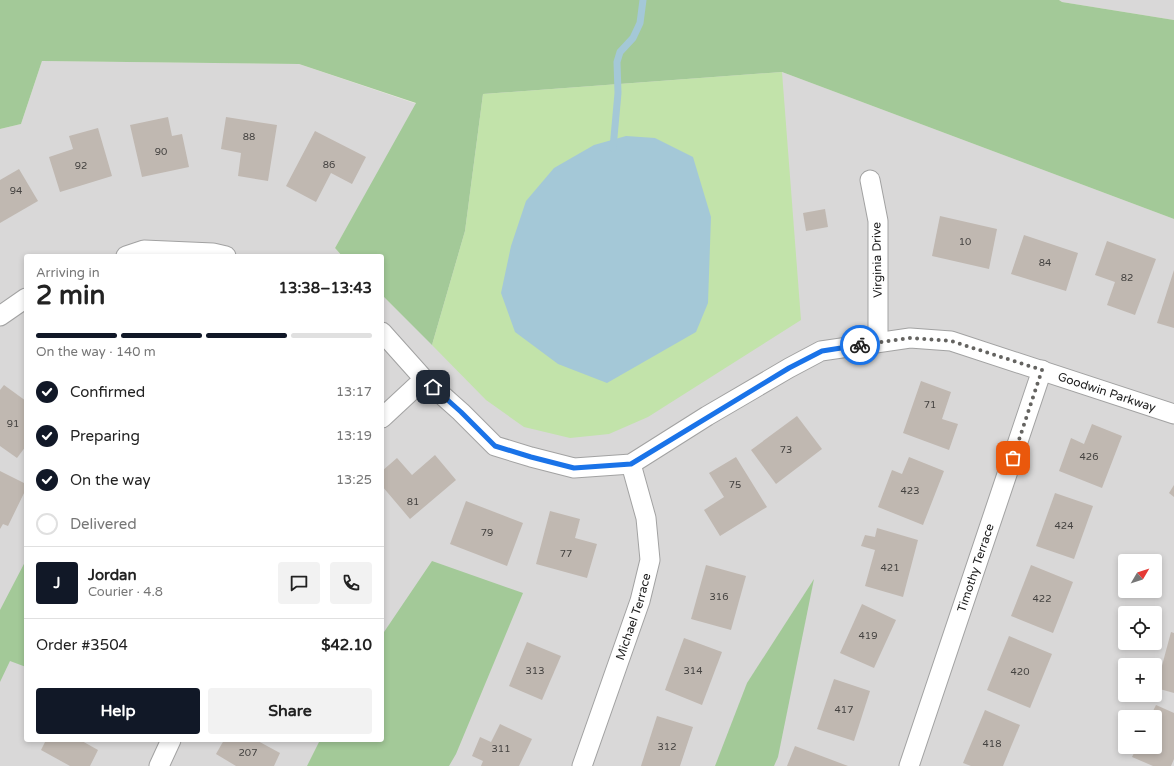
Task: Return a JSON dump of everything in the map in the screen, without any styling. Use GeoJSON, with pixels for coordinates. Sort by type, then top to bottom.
{"type":"FeatureCollection","features":[{"type":"Feature","properties":{"kind":"street","name":"Virginia Drive"},"geometry":{"type":"LineString","coordinates":[[870,180],[878,221],[878,342]]}},
{"type":"Feature","properties":{"kind":"street"},"geometry":{"type":"LineString","coordinates":[[132,254],[144,250],[217,254]]}},
{"type":"Feature","properties":{"kind":"street"},"geometry":{"type":"LineString","coordinates":[[0,316],[24,299]]}},
{"type":"Feature","properties":{"kind":"street","name":"Goodwin Parkway"},"geometry":{"type":"LineString","coordinates":[[384,334],[424,379],[461,412],[495,446],[574,468],[631,464],[714,412],[789,368],[822,351],[910,338],[951,341],[1174,414]]}},
{"type":"Feature","properties":{"kind":"street","name":"Timothy Terrace"},"geometry":{"type":"LineString","coordinates":[[909,766],[1042,370]]}},
{"type":"Feature","properties":{"kind":"street"},"geometry":{"type":"LineString","coordinates":[[384,416],[424,379]]}},
{"type":"Feature","properties":{"kind":"street","name":"Michael Terrace"},"geometry":{"type":"LineString","coordinates":[[582,766],[640,601],[650,560],[646,518],[631,464]]}},
{"type":"Feature","properties":{"kind":"street"},"geometry":{"type":"LineString","coordinates":[[159,766],[170,742]]}},
{"type":"Feature","properties":{"kind":"shaded area"},"geometry":{"type":"Polygon","coordinates":[[[1059,0],[1174,0],[1174,20],[1062,2],[1059,0]]]}},
{"type":"Feature","properties":{"kind":"shaded area"},"geometry":{"type":"Polygon","coordinates":[[[42,61],[299,64],[417,104],[335,248],[340,254],[24,254],[24,742],[384,742],[384,297],[432,344],[782,72],[1174,219],[1174,766],[0,766],[0,129],[21,124],[42,61]]]}},
{"type":"Feature","properties":{"kind":"green space"},"geometry":{"type":"Polygon","coordinates":[[[0,0],[1059,0],[1062,2],[1174,20],[1174,219],[782,72],[483,94],[465,231],[432,345],[384,297],[384,254],[340,254],[335,248],[416,103],[299,64],[42,61],[21,124],[0,129],[0,0]]]}},
{"type":"Feature","properties":{"kind":"green space"},"geometry":{"type":"Polygon","coordinates":[[[782,72],[801,320],[648,417],[609,434],[570,438],[524,427],[486,400],[432,345],[465,231],[483,94],[782,72]]]}},
{"type":"Feature","properties":{"kind":"green space"},"geometry":{"type":"Polygon","coordinates":[[[432,561],[523,593],[456,754],[449,766],[307,766],[319,742],[384,742],[384,632],[432,561]]]}},
{"type":"Feature","properties":{"kind":"green space"},"geometry":{"type":"Polygon","coordinates":[[[24,564],[24,666],[10,661],[0,682],[0,610],[24,564]]]}},
{"type":"Feature","properties":{"kind":"green space"},"geometry":{"type":"Polygon","coordinates":[[[814,579],[778,757],[774,766],[715,766],[747,683],[814,579]]]}},
{"type":"Feature","properties":{"kind":"water"},"geometry":{"type":"Polygon","coordinates":[[[626,136],[655,138],[693,157],[711,217],[708,303],[696,332],[607,383],[558,364],[515,332],[501,293],[511,246],[526,201],[554,168],[594,145],[626,136]]]}},
{"type":"Feature","properties":{"kind":"building"},"geometry":{"type":"Polygon","coordinates":[[[168,117],[172,136],[182,134],[189,167],[142,177],[130,125],[168,117]]]}},
{"type":"Feature","properties":{"kind":"building"},"geometry":{"type":"Polygon","coordinates":[[[226,117],[277,125],[268,181],[238,176],[241,153],[221,149],[226,117]]]}},
{"type":"Feature","properties":{"kind":"building"},"geometry":{"type":"Polygon","coordinates":[[[98,128],[112,176],[60,192],[49,157],[73,149],[69,136],[98,128]]]}},
{"type":"Feature","properties":{"kind":"building"},"geometry":{"type":"Polygon","coordinates":[[[315,131],[366,157],[352,184],[331,173],[316,202],[286,186],[315,131]]]}},
{"type":"Feature","properties":{"kind":"building"},"geometry":{"type":"Polygon","coordinates":[[[19,169],[38,201],[0,223],[0,180],[19,169]]]}},
{"type":"Feature","properties":{"kind":"building"},"geometry":{"type":"Polygon","coordinates":[[[825,209],[828,227],[806,231],[803,213],[825,209]]]}},
{"type":"Feature","properties":{"kind":"building"},"geometry":{"type":"Polygon","coordinates":[[[940,216],[997,229],[989,269],[932,256],[940,216]]]}},
{"type":"Feature","properties":{"kind":"building"},"geometry":{"type":"Polygon","coordinates":[[[1024,235],[1078,253],[1066,291],[1011,274],[1024,235]]]}},
{"type":"Feature","properties":{"kind":"building"},"geometry":{"type":"Polygon","coordinates":[[[1107,241],[1156,259],[1135,315],[1107,305],[1115,282],[1095,275],[1107,241]]]}},
{"type":"Feature","properties":{"kind":"building"},"geometry":{"type":"Polygon","coordinates":[[[1174,270],[1174,328],[1157,323],[1174,270]]]}},
{"type":"Feature","properties":{"kind":"building"},"geometry":{"type":"Polygon","coordinates":[[[921,381],[951,392],[942,419],[958,424],[949,450],[903,433],[921,381]]]}},
{"type":"Feature","properties":{"kind":"building"},"geometry":{"type":"Polygon","coordinates":[[[4,385],[24,400],[24,449],[17,458],[0,446],[0,390],[4,385]]]}},
{"type":"Feature","properties":{"kind":"building"},"geometry":{"type":"Polygon","coordinates":[[[797,416],[822,449],[776,484],[751,450],[797,416]]]}},
{"type":"Feature","properties":{"kind":"building"},"geometry":{"type":"Polygon","coordinates":[[[1092,424],[1122,436],[1102,488],[1059,471],[1071,438],[1084,444],[1092,424]]]}},
{"type":"Feature","properties":{"kind":"building"},"geometry":{"type":"Polygon","coordinates":[[[435,455],[456,480],[410,519],[384,488],[384,469],[397,458],[412,475],[435,455]]]}},
{"type":"Feature","properties":{"kind":"building"},"geometry":{"type":"Polygon","coordinates":[[[736,457],[767,507],[720,536],[704,510],[724,497],[709,473],[736,457]]]}},
{"type":"Feature","properties":{"kind":"building"},"geometry":{"type":"Polygon","coordinates":[[[909,457],[944,471],[923,525],[878,507],[892,470],[902,474],[909,457]]]}},
{"type":"Feature","properties":{"kind":"building"},"geometry":{"type":"Polygon","coordinates":[[[0,471],[24,483],[24,493],[8,526],[3,524],[0,529],[0,471]]]}},
{"type":"Feature","properties":{"kind":"building"},"geometry":{"type":"Polygon","coordinates":[[[1174,485],[1174,497],[1169,493],[1174,485]]]}},
{"type":"Feature","properties":{"kind":"building"},"geometry":{"type":"Polygon","coordinates":[[[1055,493],[1093,506],[1074,559],[1036,546],[1055,493]]]}},
{"type":"Feature","properties":{"kind":"building"},"geometry":{"type":"Polygon","coordinates":[[[466,501],[523,523],[507,566],[450,544],[466,501]]]}},
{"type":"Feature","properties":{"kind":"building"},"geometry":{"type":"Polygon","coordinates":[[[550,511],[580,519],[575,538],[597,544],[587,578],[536,564],[550,511]]]}},
{"type":"Feature","properties":{"kind":"building"},"geometry":{"type":"Polygon","coordinates":[[[877,528],[918,540],[903,597],[865,586],[875,550],[861,546],[865,535],[875,537],[877,528]]]}},
{"type":"Feature","properties":{"kind":"building"},"geometry":{"type":"Polygon","coordinates":[[[706,565],[746,576],[731,630],[691,619],[706,565]]]}},
{"type":"Feature","properties":{"kind":"building"},"geometry":{"type":"Polygon","coordinates":[[[1031,565],[1073,582],[1053,633],[1011,616],[1031,565]]]}},
{"type":"Feature","properties":{"kind":"building"},"geometry":{"type":"Polygon","coordinates":[[[862,604],[896,620],[874,668],[840,653],[862,604]]]}},
{"type":"Feature","properties":{"kind":"building"},"geometry":{"type":"Polygon","coordinates":[[[1171,632],[1174,633],[1174,693],[1162,690],[1162,666],[1171,632]]]}},
{"type":"Feature","properties":{"kind":"building"},"geometry":{"type":"Polygon","coordinates":[[[1009,636],[1052,654],[1030,708],[987,690],[1009,636]]]}},
{"type":"Feature","properties":{"kind":"building"},"geometry":{"type":"Polygon","coordinates":[[[684,638],[722,652],[702,705],[665,690],[684,638]]]}},
{"type":"Feature","properties":{"kind":"building"},"geometry":{"type":"Polygon","coordinates":[[[527,642],[561,656],[542,700],[509,686],[527,642]]]}},
{"type":"Feature","properties":{"kind":"building"},"geometry":{"type":"Polygon","coordinates":[[[834,679],[870,691],[854,741],[817,729],[834,679]]]}},
{"type":"Feature","properties":{"kind":"building"},"geometry":{"type":"Polygon","coordinates":[[[1156,705],[1174,713],[1174,759],[1171,766],[1153,766],[1132,757],[1134,754],[1162,754],[1162,710],[1154,710],[1156,705]]]}},
{"type":"Feature","properties":{"kind":"building"},"geometry":{"type":"Polygon","coordinates":[[[985,710],[1020,725],[1003,766],[971,766],[963,763],[985,710]]]}},
{"type":"Feature","properties":{"kind":"building"},"geometry":{"type":"Polygon","coordinates":[[[657,716],[693,727],[680,766],[641,766],[657,716]]]}},
{"type":"Feature","properties":{"kind":"building"},"geometry":{"type":"Polygon","coordinates":[[[500,724],[532,739],[519,766],[481,766],[483,761],[472,756],[480,737],[491,742],[500,724]]]}},
{"type":"Feature","properties":{"kind":"building"},"geometry":{"type":"Polygon","coordinates":[[[45,742],[84,742],[98,750],[90,766],[70,766],[41,750],[45,742]]]}},
{"type":"Feature","properties":{"kind":"building"},"geometry":{"type":"Polygon","coordinates":[[[223,742],[260,742],[280,753],[274,766],[236,766],[216,754],[223,742]]]}},
{"type":"Feature","properties":{"kind":"building"},"geometry":{"type":"Polygon","coordinates":[[[795,746],[848,766],[787,766],[795,746]]]}},
{"type":"Feature","properties":{"kind":"waterway"},"geometry":{"type":"LineString","coordinates":[[613,148],[618,93],[617,62],[620,52],[633,38],[640,23],[643,0]]}},
{"type":"Feature","properties":{"kind":"way so far"},"geometry":{"type":"LineString","coordinates":[[860,345],[910,338],[951,341],[1042,370],[1013,458]]}},
{"type":"Feature","properties":{"kind":"route"},"geometry":{"type":"LineString","coordinates":[[433,387],[495,446],[574,468],[631,464],[707,416],[789,368],[822,351],[860,345]]}}]}
